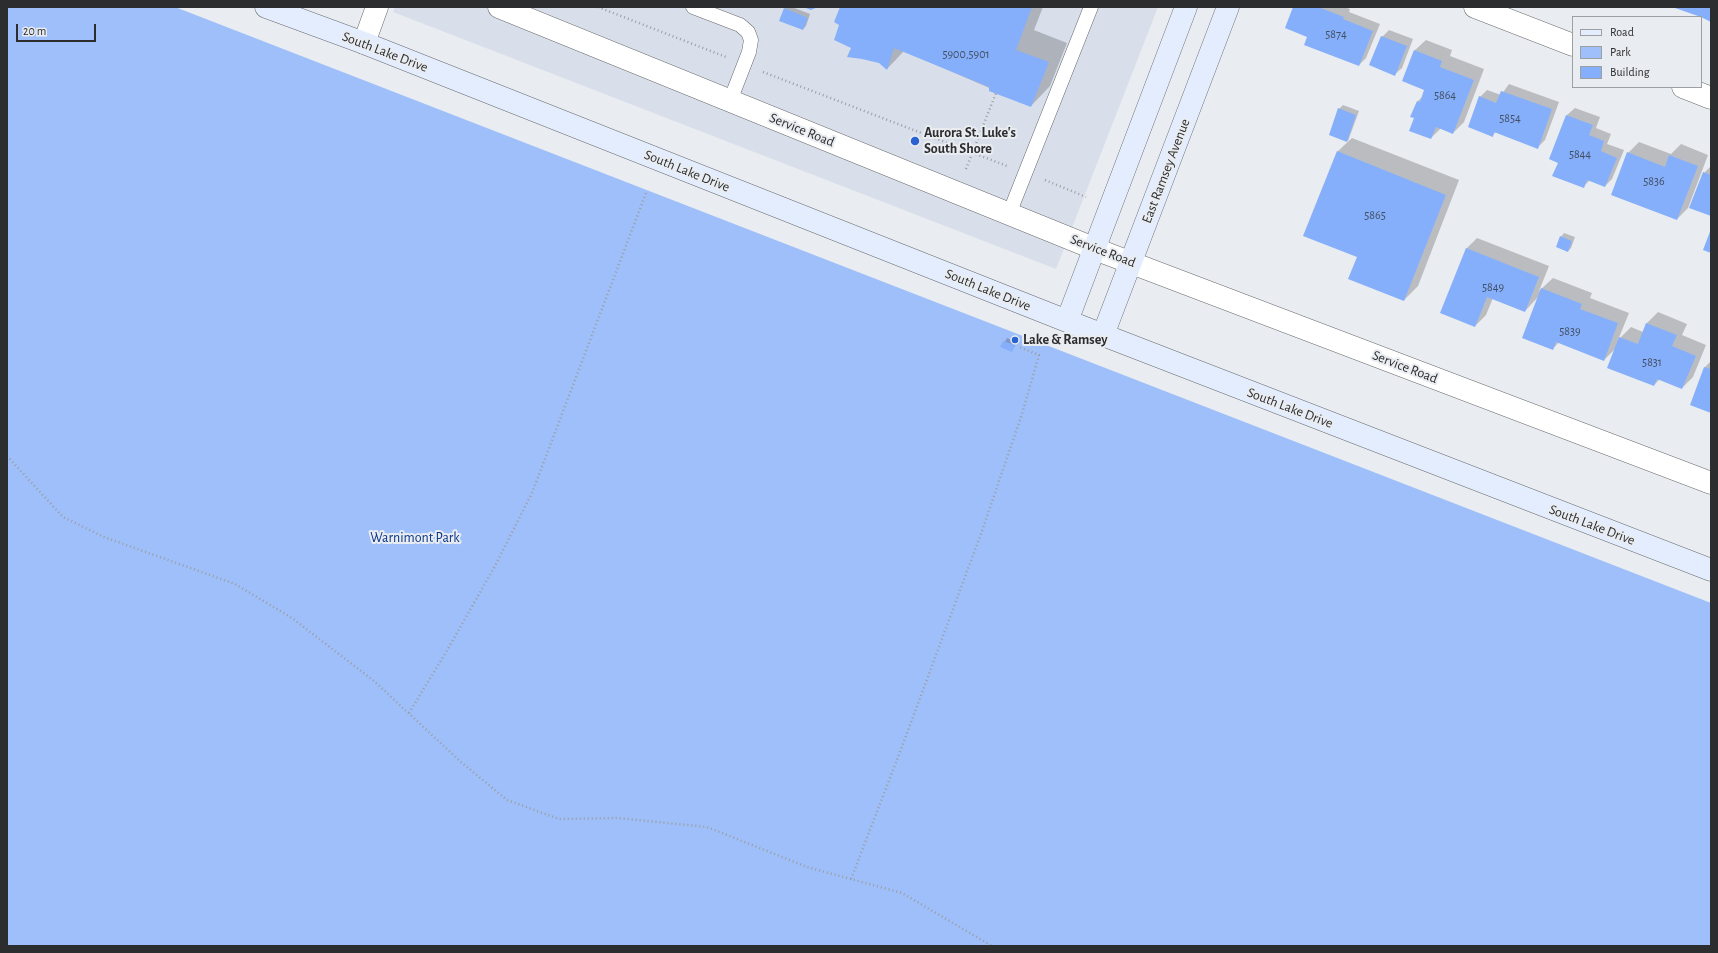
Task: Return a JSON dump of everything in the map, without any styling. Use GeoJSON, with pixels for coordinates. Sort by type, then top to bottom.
{"type":"FeatureCollection","features":[{"type":"Feature","properties":{"kind":"main road","name":"South Lake Drive"},"geometry":{"type":"LineString","coordinates":[[266,7],[364,43],[1067,322],[1711,570]]}},
{"type":"Feature","properties":{"kind":"main road"},"geometry":{"type":"LineString","coordinates":[[1067,322],[1186,7]]}},
{"type":"Feature","properties":{"kind":"main road","name":"East Ramsey Avenue"},"geometry":{"type":"LineString","coordinates":[[1102,335],[1228,7]]}},
{"type":"Feature","properties":{"kind":"street"},"geometry":{"type":"LineString","coordinates":[[364,43],[377,7]]}},
{"type":"Feature","properties":{"kind":"street","name":"Service Road"},"geometry":{"type":"LineString","coordinates":[[499,7],[1095,248],[1711,483]]}},
{"type":"Feature","properties":{"kind":"street"},"geometry":{"type":"LineString","coordinates":[[1475,7],[1572,45]]}},
{"type":"Feature","properties":{"kind":"street"},"geometry":{"type":"LineString","coordinates":[[1686,88],[1711,98]]}},
{"type":"Feature","properties":{"kind":"lane"},"geometry":{"type":"LineString","coordinates":[[693,7],[740,26],[748,32],[751,40],[749,52],[730,101]]}},
{"type":"Feature","properties":{"kind":"lane"},"geometry":{"type":"LineString","coordinates":[[1009,214],[1091,7]]}},
{"type":"Feature","properties":{"kind":"path"},"geometry":{"type":"LineString","coordinates":[[598,7],[730,58]]}},
{"type":"Feature","properties":{"kind":"path"},"geometry":{"type":"LineString","coordinates":[[762,72],[972,152]]}},
{"type":"Feature","properties":{"kind":"path"},"geometry":{"type":"LineString","coordinates":[[963,176],[996,93]]}},
{"type":"Feature","properties":{"kind":"path"},"geometry":{"type":"LineString","coordinates":[[1042,180],[1086,197]]}},
{"type":"Feature","properties":{"kind":"path"},"geometry":{"type":"LineString","coordinates":[[409,713],[445,654],[491,572],[532,493],[646,193]]}},
{"type":"Feature","properties":{"kind":"path"},"geometry":{"type":"LineString","coordinates":[[851,879],[979,541],[1022,414],[1039,355],[1019,347]]}},
{"type":"Feature","properties":{"kind":"path"},"geometry":{"type":"LineString","coordinates":[[7,456],[63,517],[104,537],[235,584],[292,618],[374,681],[461,762],[507,800],[559,819],[618,818],[707,828],[807,867],[902,893],[992,946]]}},
{"type":"Feature","properties":{"kind":"shaded area","name":"Aurora St. Luke's South Shore"},"geometry":{"type":"Polygon","coordinates":[[[395,7],[1158,7],[1056,269],[393,12],[395,7]]]}},
{"type":"Feature","properties":{"kind":"green space","name":"Warnimont Park"},"geometry":{"type":"Polygon","coordinates":[[[7,7],[175,7],[1711,603],[1711,946],[7,946],[7,7]]]}},
{"type":"Feature","properties":{"kind":"building"},"geometry":{"type":"Polygon","coordinates":[[[803,7],[818,7],[811,10],[803,7]]]}},
{"type":"Feature","properties":{"kind":"building"},"geometry":{"type":"Polygon","coordinates":[[[840,7],[1032,7],[1016,50],[1049,62],[1031,107],[989,91],[989,87],[894,48],[887,70],[879,63],[847,57],[851,48],[834,40],[839,25],[834,22],[840,7]]]}},
{"type":"Feature","properties":{"kind":"building"},"geometry":{"type":"Polygon","coordinates":[[[1293,7],[1318,7],[1344,17],[1343,19],[1373,31],[1359,66],[1304,45],[1307,37],[1285,28],[1293,7]]]}},
{"type":"Feature","properties":{"kind":"building"},"geometry":{"type":"Polygon","coordinates":[[[1672,7],[1711,7],[1711,22],[1702,18],[1702,16],[1672,7]]]}},
{"type":"Feature","properties":{"kind":"building"},"geometry":{"type":"Polygon","coordinates":[[[784,8],[808,18],[803,30],[779,21],[784,8]]]}},
{"type":"Feature","properties":{"kind":"building"},"geometry":{"type":"Polygon","coordinates":[[[1381,36],[1407,46],[1395,76],[1369,65],[1381,36]]]}},
{"type":"Feature","properties":{"kind":"building"},"geometry":{"type":"Polygon","coordinates":[[[1414,50],[1442,61],[1440,67],[1474,80],[1453,134],[1436,127],[1431,139],[1409,131],[1414,118],[1410,117],[1417,101],[1420,102],[1424,90],[1402,81],[1414,50]]]}},
{"type":"Feature","properties":{"kind":"building"},"geometry":{"type":"Polygon","coordinates":[[[1501,91],[1552,109],[1538,149],[1494,132],[1493,137],[1468,127],[1479,96],[1496,103],[1501,91]]]}},
{"type":"Feature","properties":{"kind":"building"},"geometry":{"type":"Polygon","coordinates":[[[1338,108],[1356,115],[1347,142],[1329,135],[1338,108]]]}},
{"type":"Feature","properties":{"kind":"building"},"geometry":{"type":"Polygon","coordinates":[[[1566,115],[1593,125],[1589,135],[1604,141],[1601,151],[1617,158],[1605,187],[1587,180],[1584,188],[1552,176],[1558,163],[1549,159],[1566,115]]]}},
{"type":"Feature","properties":{"kind":"building"},"geometry":{"type":"Polygon","coordinates":[[[1337,151],[1446,195],[1404,301],[1348,279],[1357,257],[1303,236],[1337,151]]]}},
{"type":"Feature","properties":{"kind":"building"},"geometry":{"type":"Polygon","coordinates":[[[1627,152],[1665,167],[1669,155],[1698,166],[1677,220],[1611,195],[1627,152]]]}},
{"type":"Feature","properties":{"kind":"building"},"geometry":{"type":"Polygon","coordinates":[[[1703,172],[1711,175],[1711,216],[1689,208],[1703,172]]]}},
{"type":"Feature","properties":{"kind":"building"},"geometry":{"type":"Polygon","coordinates":[[[1711,229],[1711,253],[1703,250],[1711,229]]]}},
{"type":"Feature","properties":{"kind":"building"},"geometry":{"type":"Polygon","coordinates":[[[1560,236],[1572,241],[1568,252],[1556,247],[1560,236]]]}},
{"type":"Feature","properties":{"kind":"building"},"geometry":{"type":"Polygon","coordinates":[[[1466,248],[1539,277],[1525,312],[1487,297],[1475,327],[1440,313],[1466,248]]]}},
{"type":"Feature","properties":{"kind":"building"},"geometry":{"type":"Polygon","coordinates":[[[1541,288],[1582,304],[1580,309],[1618,323],[1604,361],[1556,342],[1553,350],[1522,338],[1541,288]]]}},
{"type":"Feature","properties":{"kind":"building"},"geometry":{"type":"Polygon","coordinates":[[[1646,323],[1677,335],[1672,346],[1696,356],[1682,389],[1657,379],[1654,386],[1607,368],[1619,337],[1638,344],[1646,323]]]}},
{"type":"Feature","properties":{"kind":"building"},"geometry":{"type":"Polygon","coordinates":[[[1003,341],[1015,345],[1012,352],[1000,347],[1003,341]]]}},
{"type":"Feature","properties":{"kind":"building"},"geometry":{"type":"Polygon","coordinates":[[[1704,367],[1711,369],[1711,413],[1690,405],[1704,367]]]}},
{"type":"Feature","properties":{"kind":"place","name":"Aurora St. Luke's South Shore"},"geometry":{"type":"Point","coordinates":[915,141]}},
{"type":"Feature","properties":{"kind":"place","name":"Lake & Ramsey"},"geometry":{"type":"Point","coordinates":[1015,340]}}]}
